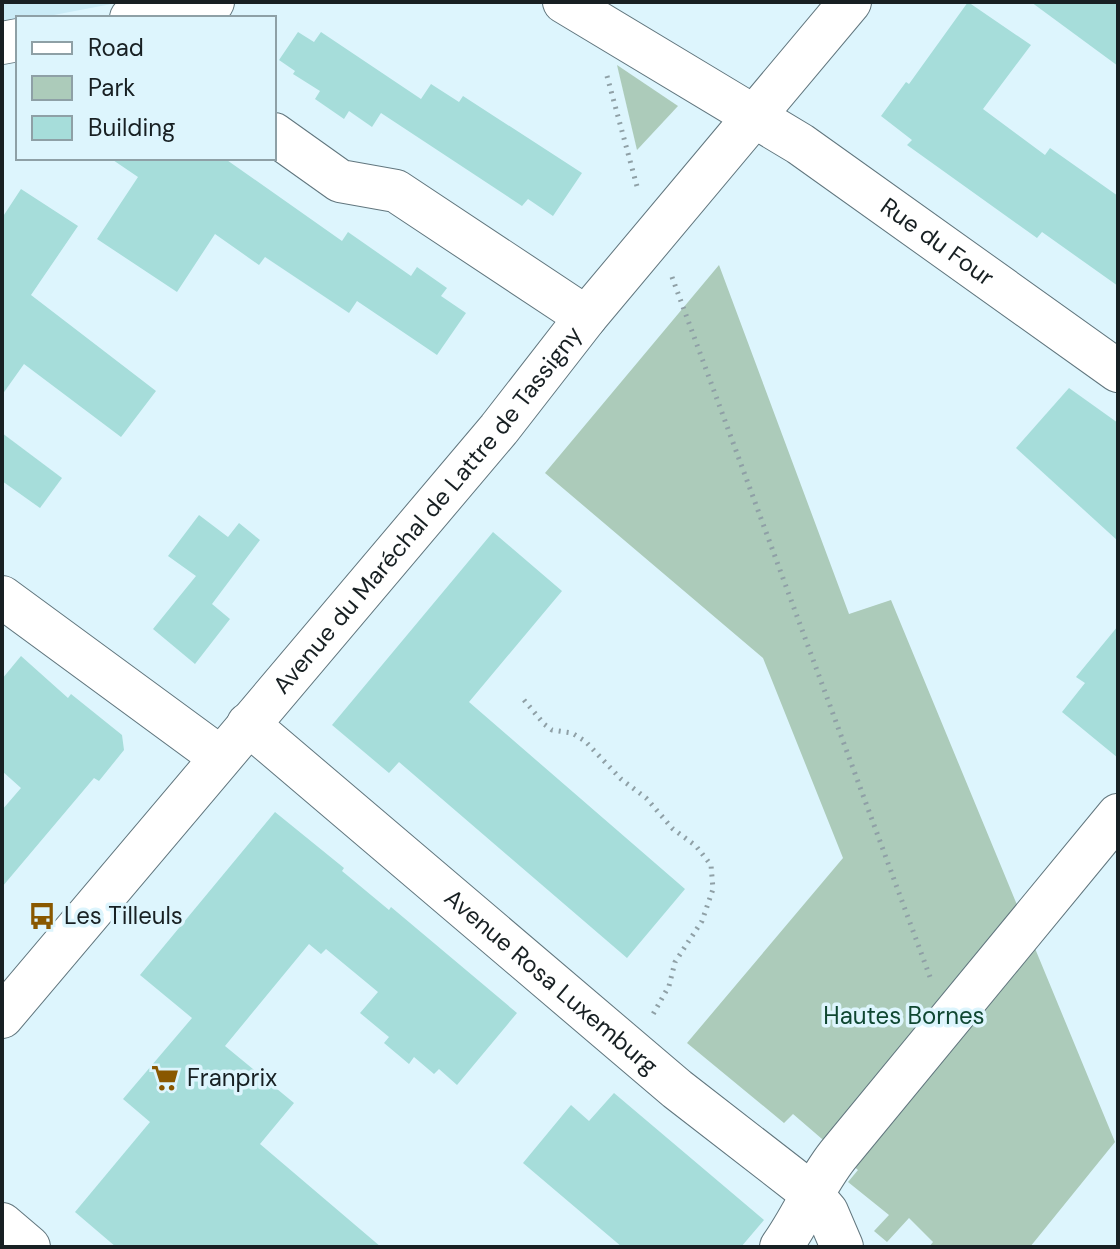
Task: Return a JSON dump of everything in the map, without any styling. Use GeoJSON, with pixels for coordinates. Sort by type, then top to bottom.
{"type":"FeatureCollection","features":[{"type":"Feature","properties":{"kind":"street"},"geometry":{"type":"LineString","coordinates":[[141,16],[213,2]]}},
{"type":"Feature","properties":{"kind":"street","name":"Avenue du Maréchal de Lattre de Tassigny"},"geometry":{"type":"LineString","coordinates":[[2,1017],[499,429],[586,317],[850,2]]}},
{"type":"Feature","properties":{"kind":"street","name":"Rue du Four"},"geometry":{"type":"LineString","coordinates":[[578,10],[800,144],[1118,371]]}},
{"type":"Feature","properties":{"kind":"street"},"geometry":{"type":"LineString","coordinates":[[276,135],[340,181],[396,191],[586,317]]}},
{"type":"Feature","properties":{"kind":"street"},"geometry":{"type":"LineString","coordinates":[[2,597],[220,757]]}},
{"type":"Feature","properties":{"kind":"street","name":"Avenue Rosa Luxemburg"},"geometry":{"type":"LineString","coordinates":[[248,724],[677,1089],[811,1193],[827,1212],[842,1247]]}},
{"type":"Feature","properties":{"kind":"street"},"geometry":{"type":"LineString","coordinates":[[781,1247],[795,1228],[811,1193],[838,1155],[1118,815]]}},
{"type":"Feature","properties":{"kind":"street"},"geometry":{"type":"LineString","coordinates":[[2,1224],[29,1247]]}},
{"type":"Feature","properties":{"kind":"path"},"geometry":{"type":"LineString","coordinates":[[578,10],[654,236],[690,320],[947,1023]]}},
{"type":"Feature","properties":{"kind":"path"},"geometry":{"type":"LineString","coordinates":[[524,700],[552,730],[572,733],[585,741],[621,779],[646,798],[673,829],[696,846],[711,865],[713,889],[702,921],[675,962],[669,986],[652,1017]]}},
{"type":"Feature","properties":{"kind":"shaded area"},"geometry":{"type":"Polygon","coordinates":[[[2,2],[122,2],[48,16],[16,16],[16,22],[2,25],[2,2]]]}},
{"type":"Feature","properties":{"kind":"green space"},"geometry":{"type":"Polygon","coordinates":[[[617,65],[678,106],[637,150],[617,65]]]}},
{"type":"Feature","properties":{"kind":"green space","name":"Hautes Bornes"},"geometry":{"type":"Polygon","coordinates":[[[719,265],[849,614],[891,600],[1115,1142],[1030,1247],[929,1247],[933,1242],[909,1218],[887,1242],[874,1231],[889,1215],[848,1182],[858,1170],[793,1114],[784,1123],[687,1043],[843,858],[763,658],[545,473],[719,265]]]}},
{"type":"Feature","properties":{"kind":"building"},"geometry":{"type":"Polygon","coordinates":[[[968,2],[1031,45],[983,109],[1045,155],[1050,148],[1118,196],[1118,286],[1042,232],[1037,238],[907,145],[912,140],[881,116],[906,82],[909,84],[968,2]]]}},
{"type":"Feature","properties":{"kind":"building"},"geometry":{"type":"Polygon","coordinates":[[[1031,2],[1118,2],[1118,66],[1031,2]]]}},
{"type":"Feature","properties":{"kind":"building"},"geometry":{"type":"Polygon","coordinates":[[[298,32],[314,42],[321,32],[421,99],[431,84],[459,102],[463,96],[582,173],[553,216],[528,199],[522,206],[381,113],[372,127],[349,111],[344,119],[315,99],[320,91],[293,74],[295,71],[279,60],[298,32]]]}},
{"type":"Feature","properties":{"kind":"building"},"geometry":{"type":"Polygon","coordinates":[[[113,160],[227,160],[342,241],[348,232],[411,276],[417,267],[447,288],[441,296],[466,313],[437,355],[357,301],[349,313],[265,257],[259,265],[215,234],[177,292],[97,239],[138,177],[113,160]]]}},
{"type":"Feature","properties":{"kind":"building"},"geometry":{"type":"Polygon","coordinates":[[[21,189],[78,226],[31,295],[156,391],[121,437],[24,364],[2,395],[2,218],[21,189]]]}},
{"type":"Feature","properties":{"kind":"building"},"geometry":{"type":"Polygon","coordinates":[[[1069,388],[1118,423],[1118,541],[1016,448],[1069,388]]]}},
{"type":"Feature","properties":{"kind":"building"},"geometry":{"type":"Polygon","coordinates":[[[2,433],[62,478],[40,508],[2,481],[2,433]]]}},
{"type":"Feature","properties":{"kind":"building"},"geometry":{"type":"Polygon","coordinates":[[[199,515],[228,537],[239,523],[260,540],[212,604],[230,619],[195,664],[153,629],[196,576],[168,556],[199,515]]]}},
{"type":"Feature","properties":{"kind":"building"},"geometry":{"type":"Polygon","coordinates":[[[493,532],[562,591],[469,702],[685,889],[627,958],[399,762],[389,773],[332,725],[493,532]]]}},
{"type":"Feature","properties":{"kind":"building"},"geometry":{"type":"Polygon","coordinates":[[[1118,626],[1118,758],[1062,712],[1085,683],[1076,677],[1118,626]]]}},
{"type":"Feature","properties":{"kind":"building"},"geometry":{"type":"Polygon","coordinates":[[[21,656],[68,698],[71,694],[122,735],[124,750],[99,781],[94,778],[2,887],[2,810],[21,788],[2,771],[2,679],[21,656]]]}},
{"type":"Feature","properties":{"kind":"building"},"geometry":{"type":"Polygon","coordinates":[[[275,812],[344,868],[342,871],[389,910],[391,907],[517,1013],[457,1085],[439,1069],[434,1074],[414,1057],[409,1064],[384,1043],[389,1037],[360,1013],[378,992],[326,949],[321,954],[309,944],[225,1046],[294,1103],[260,1144],[381,1247],[116,1247],[75,1212],[150,1122],[123,1099],[192,1018],[140,975],[275,812]]]}},
{"type":"Feature","properties":{"kind":"building"},"geometry":{"type":"Polygon","coordinates":[[[614,1093],[764,1220],[741,1247],[622,1247],[523,1163],[571,1105],[589,1121],[614,1093]]]}},
{"type":"Feature","properties":{"kind":"place","name":"Les Tilleuls"},"geometry":{"type":"Point","coordinates":[42,916]}},
{"type":"Feature","properties":{"kind":"place","name":"Franprix"},"geometry":{"type":"Point","coordinates":[165,1078]}}]}
